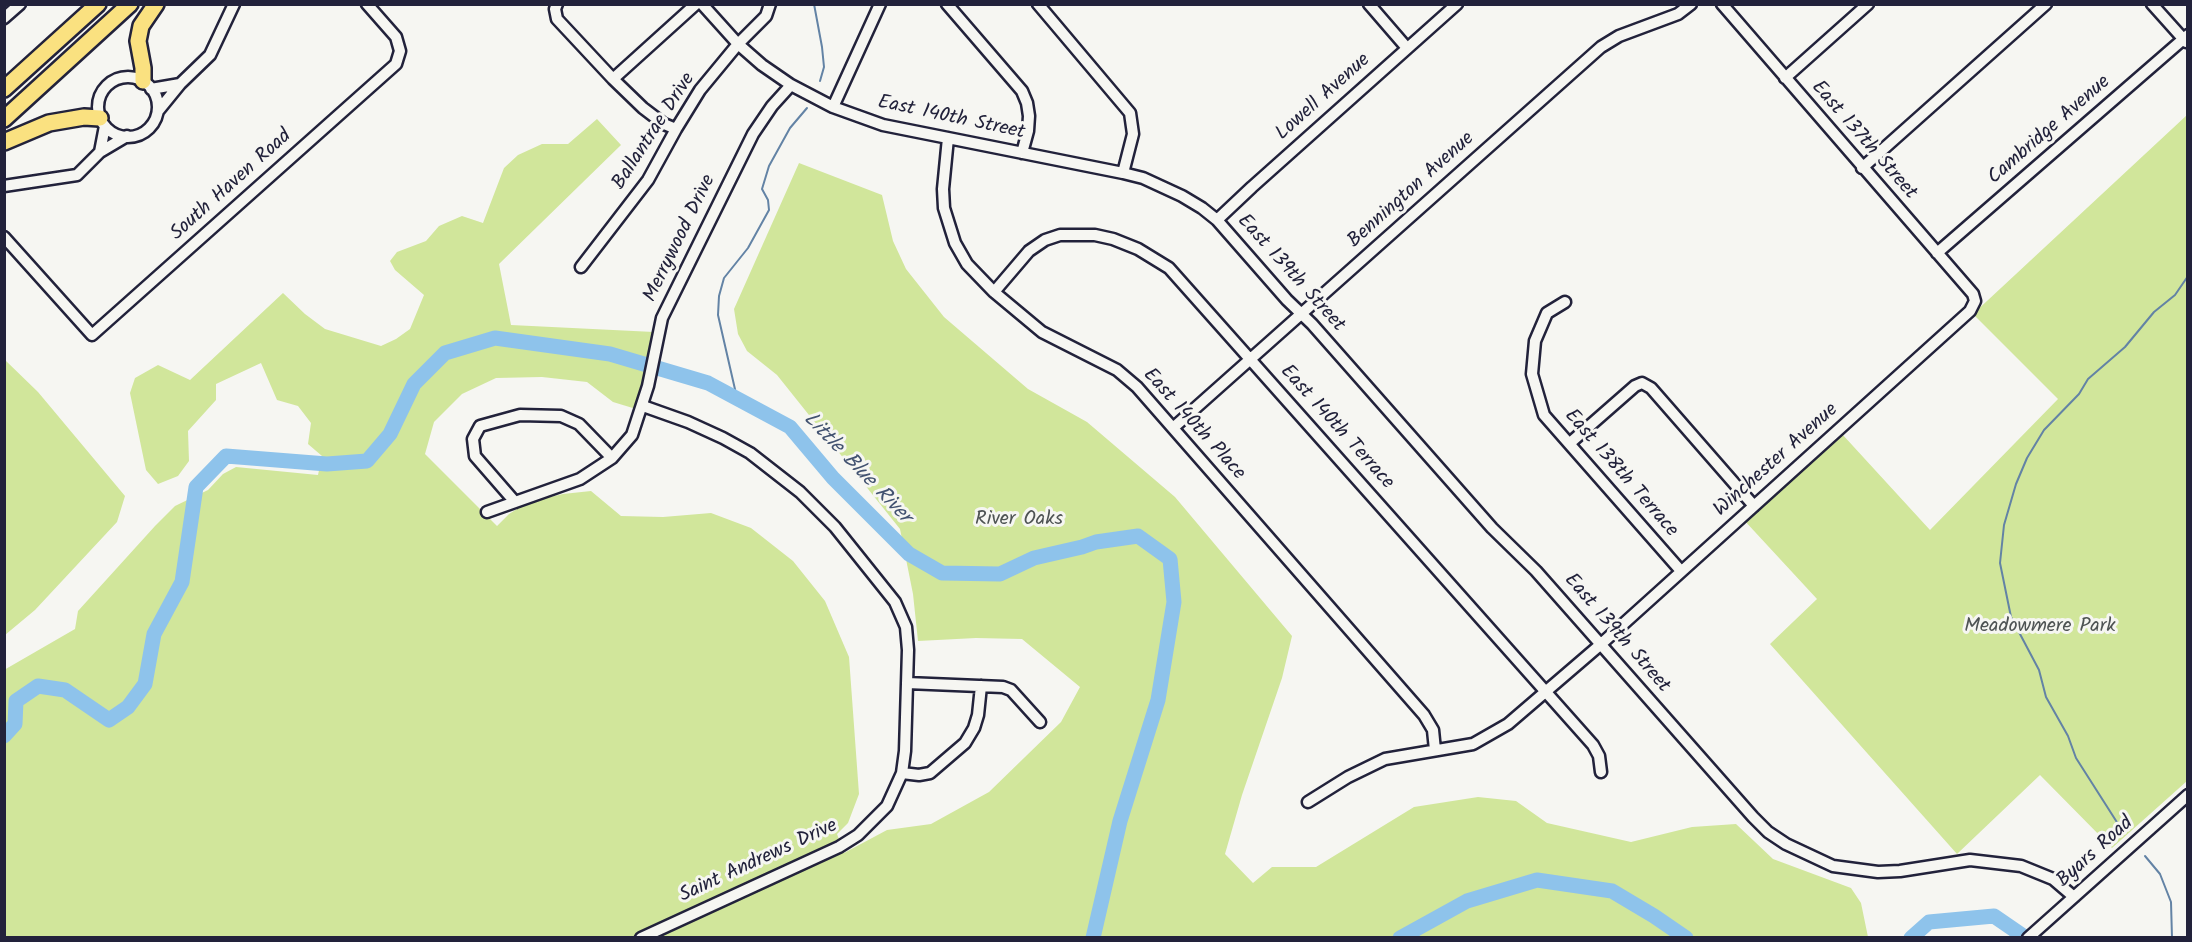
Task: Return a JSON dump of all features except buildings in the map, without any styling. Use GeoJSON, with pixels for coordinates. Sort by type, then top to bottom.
{"type":"FeatureCollection","features":[{"type":"Feature","properties":{"kind":"highway"},"geometry":{"type":"LineString","coordinates":[[4,89],[98,4]]}},
{"type":"Feature","properties":{"kind":"highway"},"geometry":{"type":"LineString","coordinates":[[4,119],[130,4]]}},
{"type":"Feature","properties":{"kind":"highway"},"geometry":{"type":"LineString","coordinates":[[147,85],[138,41],[141,26],[156,4]]}},
{"type":"Feature","properties":{"kind":"highway"},"geometry":{"type":"LineString","coordinates":[[4,142],[49,123],[84,117],[102,122]]}},
{"type":"Feature","properties":{"kind":"street"},"geometry":{"type":"LineString","coordinates":[[4,18],[20,4]]}},
{"type":"Feature","properties":{"kind":"street"},"geometry":{"type":"LineString","coordinates":[[4,186],[77,175],[100,152],[127,136],[140,134],[149,129],[158,111],[180,84],[210,55],[234,4]]}},
{"type":"Feature","properties":{"kind":"street","name":"South Haven Road"},"geometry":{"type":"LineString","coordinates":[[4,237],[92,335],[396,64],[400,51],[396,37],[367,4]]}},
{"type":"Feature","properties":{"kind":"street"},"geometry":{"type":"LineString","coordinates":[[613,79],[696,4]]}},
{"type":"Feature","properties":{"kind":"street","name":"East 140th Street"},"geometry":{"type":"LineString","coordinates":[[702,4],[738,45],[762,65],[792,85],[833,107],[883,125],[1143,178],[1182,196],[1217,220]]}},
{"type":"Feature","properties":{"kind":"street","name":"Ballantrae Drive"},"geometry":{"type":"LineString","coordinates":[[581,267],[648,180],[700,90],[766,16],[770,4]]}},
{"type":"Feature","properties":{"kind":"street"},"geometry":{"type":"LineString","coordinates":[[833,107],[880,4]]}},
{"type":"Feature","properties":{"kind":"street"},"geometry":{"type":"LineString","coordinates":[[947,4],[1022,91],[1029,116],[1028,131],[1022,153]]}},
{"type":"Feature","properties":{"kind":"street"},"geometry":{"type":"LineString","coordinates":[[1038,4],[1131,113],[1133,134],[1123,173]]}},
{"type":"Feature","properties":{"kind":"street"},"geometry":{"type":"LineString","coordinates":[[1369,4],[1407,48]]}},
{"type":"Feature","properties":{"kind":"street","name":"Lowell Avenue"},"geometry":{"type":"LineString","coordinates":[[1217,220],[1252,186],[1457,4]]}},
{"type":"Feature","properties":{"kind":"street","name":"Bennington Avenue"},"geometry":{"type":"LineString","coordinates":[[1173,428],[1601,47],[1619,36],[1678,14],[1691,4]]}},
{"type":"Feature","properties":{"kind":"street","name":"East 137th Street"},"geometry":{"type":"LineString","coordinates":[[1722,4],[1973,294],[1975,301]]}},
{"type":"Feature","properties":{"kind":"street"},"geometry":{"type":"LineString","coordinates":[[1785,78],[1868,4]]}},
{"type":"Feature","properties":{"kind":"street"},"geometry":{"type":"LineString","coordinates":[[1862,168],[2046,4]]}},
{"type":"Feature","properties":{"kind":"street"},"geometry":{"type":"LineString","coordinates":[[2152,4],[2186,39]]}},
{"type":"Feature","properties":{"kind":"street"},"geometry":{"type":"LineString","coordinates":[[557,8],[557,19],[613,79],[643,108],[664,124],[676,129]]}},
{"type":"Feature","properties":{"kind":"street","name":"Cambridge Avenue"},"geometry":{"type":"LineString","coordinates":[[1937,253],[2186,39]]}},
{"type":"Feature","properties":{"kind":"street"},"geometry":{"type":"LineString","coordinates":[[100,152],[102,122],[99,99],[103,90],[110,83],[128,77],[147,85],[180,84]]}},
{"type":"Feature","properties":{"kind":"street"},"geometry":{"type":"LineString","coordinates":[[147,85],[157,101],[158,111]]}},
{"type":"Feature","properties":{"kind":"street","name":"Merrywood Drive"},"geometry":{"type":"LineString","coordinates":[[487,512],[580,479],[612,458],[632,435],[643,406],[662,318],[753,134],[772,106],[792,85]]}},
{"type":"Feature","properties":{"kind":"street"},"geometry":{"type":"LineString","coordinates":[[102,122],[112,132],[127,136]]}},
{"type":"Feature","properties":{"kind":"street","name":"East 140th Place"},"geometry":{"type":"LineString","coordinates":[[948,138],[943,189],[949,226],[955,243],[967,264],[994,292],[1042,332],[1128,378],[1424,715],[1432,730],[1435,750]]}},
{"type":"Feature","properties":{"kind":"street","name":"East 139th Street"},"geometry":{"type":"LineString","coordinates":[[1217,220],[1492,528],[1536,571],[1768,832],[1806,855],[1833,866],[1878,872],[1970,861],[2021,866],[2053,879],[2074,897]]}},
{"type":"Feature","properties":{"kind":"street","name":"East 140th Terrace"},"geometry":{"type":"LineString","coordinates":[[994,292],[1029,250],[1045,240],[1060,235],[1077,234],[1113,239],[1138,249],[1169,267],[1593,745],[1599,756],[1601,772]]}},
{"type":"Feature","properties":{"kind":"street","name":"Winchester Avenue"},"geometry":{"type":"LineString","coordinates":[[1308,802],[1348,777],[1385,759],[1473,744],[1508,724],[1600,645],[1970,311],[1975,301]]}},
{"type":"Feature","properties":{"kind":"street","name":"East 138th Terrace"},"geometry":{"type":"LineString","coordinates":[[1565,302],[1548,312],[1536,341],[1532,374],[1544,415],[1681,571]]}},
{"type":"Feature","properties":{"kind":"street"},"geometry":{"type":"LineString","coordinates":[[1570,443],[1635,386],[1642,383],[1651,388],[1754,506]]}},
{"type":"Feature","properties":{"kind":"street","name":"Saint Andrews Drive"},"geometry":{"type":"LineString","coordinates":[[641,938],[839,847],[858,835],[887,806],[902,773],[907,725],[908,650],[906,627],[895,602],[835,527],[800,492],[750,453],[688,422],[643,406]]}},
{"type":"Feature","properties":{"kind":"street"},"geometry":{"type":"LineString","coordinates":[[515,502],[476,456],[472,446],[480,426],[520,415],[561,416],[579,424],[612,458]]}},
{"type":"Feature","properties":{"kind":"street"},"geometry":{"type":"LineString","coordinates":[[907,683],[1003,687],[1011,690],[1040,722]]}},
{"type":"Feature","properties":{"kind":"street"},"geometry":{"type":"LineString","coordinates":[[902,773],[930,773],[964,743],[974,728],[978,716],[981,686]]}},
{"type":"Feature","properties":{"kind":"street","name":"Byars Road"},"geometry":{"type":"LineString","coordinates":[[2028,938],[2187,795]]}},
{"type":"Feature","properties":{"kind":"green space","name":"Meadowmere Park"},"geometry":{"type":"Polygon","coordinates":[[[2187,115],[2187,781],[2112,848],[2040,775],[1957,854],[1770,644],[1817,599],[1743,519],[1842,434],[1930,530],[2058,399],[1973,314],[2187,115]]]}},
{"type":"Feature","properties":{"kind":"green space","name":"River Oaks"},"geometry":{"type":"Polygon","coordinates":[[[597,119],[621,145],[499,264],[511,325],[654,332],[636,409],[613,402],[587,382],[542,377],[496,378],[462,394],[434,422],[425,454],[497,526],[509,514],[528,502],[563,494],[591,491],[621,516],[663,517],[711,513],[751,528],[793,561],[825,601],[849,657],[859,794],[848,823],[837,834],[844,853],[887,830],[931,824],[989,792],[1061,722],[1080,687],[1022,639],[976,638],[918,641],[913,594],[900,529],[777,375],[747,351],[738,334],[734,309],[799,163],[882,195],[893,241],[906,269],[944,317],[1028,389],[1087,422],[1175,497],[1292,636],[1282,678],[1242,795],[1225,854],[1253,883],[1272,867],[1316,867],[1414,807],[1478,797],[1516,801],[1547,823],[1631,842],[1692,827],[1736,824],[1773,859],[1851,888],[1861,903],[1868,937],[5,937],[4,670],[75,629],[78,611],[155,526],[175,506],[208,490],[223,474],[236,467],[318,475],[322,456],[308,444],[311,423],[298,406],[277,400],[261,363],[216,384],[216,400],[188,431],[189,461],[178,476],[158,484],[146,470],[130,393],[135,378],[158,365],[190,380],[283,293],[325,329],[381,346],[396,339],[410,329],[424,295],[395,270],[390,261],[397,252],[426,241],[439,226],[462,216],[483,223],[504,168],[518,155],[542,144],[568,144],[597,119]]]}},
{"type":"Feature","properties":{"kind":"green space"},"geometry":{"type":"Polygon","coordinates":[[[4,359],[38,392],[125,496],[117,522],[35,610],[5,635],[4,359]]]}},
{"type":"Feature","properties":{"kind":"waterway"},"geometry":{"type":"LineString","coordinates":[[814,4],[824,67],[820,81]]}},
{"type":"Feature","properties":{"kind":"waterway"},"geometry":{"type":"LineString","coordinates":[[737,398],[718,315],[719,296],[724,278],[748,248],[769,210],[768,200],[762,189],[769,166],[790,128],[807,108]]}},
{"type":"Feature","properties":{"kind":"waterway"},"geometry":{"type":"LineString","coordinates":[[2120,827],[2076,758],[2068,736],[2046,697],[2039,670],[2011,617],[2000,563],[2004,525],[2016,484],[2027,458],[2044,430],[2079,394],[2088,379],[2125,347],[2154,312],[2175,295],[2188,276]]}},
{"type":"Feature","properties":{"kind":"waterway","name":"Little Blue River"},"geometry":{"type":"LineString","coordinates":[[4,736],[15,724],[16,701],[38,686],[65,690],[109,720],[128,707],[145,684],[154,634],[182,582],[196,487],[226,456],[327,464],[367,461],[390,434],[414,384],[445,353],[495,338],[610,354],[708,383],[790,427],[833,478],[909,554],[942,573],[1000,574],[1034,558],[1096,542],[1138,536],[1170,559],[1174,602],[1158,700],[1120,821],[1093,938]]}},
{"type":"Feature","properties":{"kind":"waterway"},"geometry":{"type":"LineString","coordinates":[[2145,856],[2160,874],[2171,902],[2172,938]]}},
{"type":"Feature","properties":{"kind":"waterway","name":"Little Blue River"},"geometry":{"type":"LineString","coordinates":[[1400,938],[1467,901],[1537,880],[1612,891],[1686,938]]}},
{"type":"Feature","properties":{"kind":"waterway","name":"Little Blue River"},"geometry":{"type":"LineString","coordinates":[[1911,938],[1929,922],[1994,916],[2026,938]]}}]}
